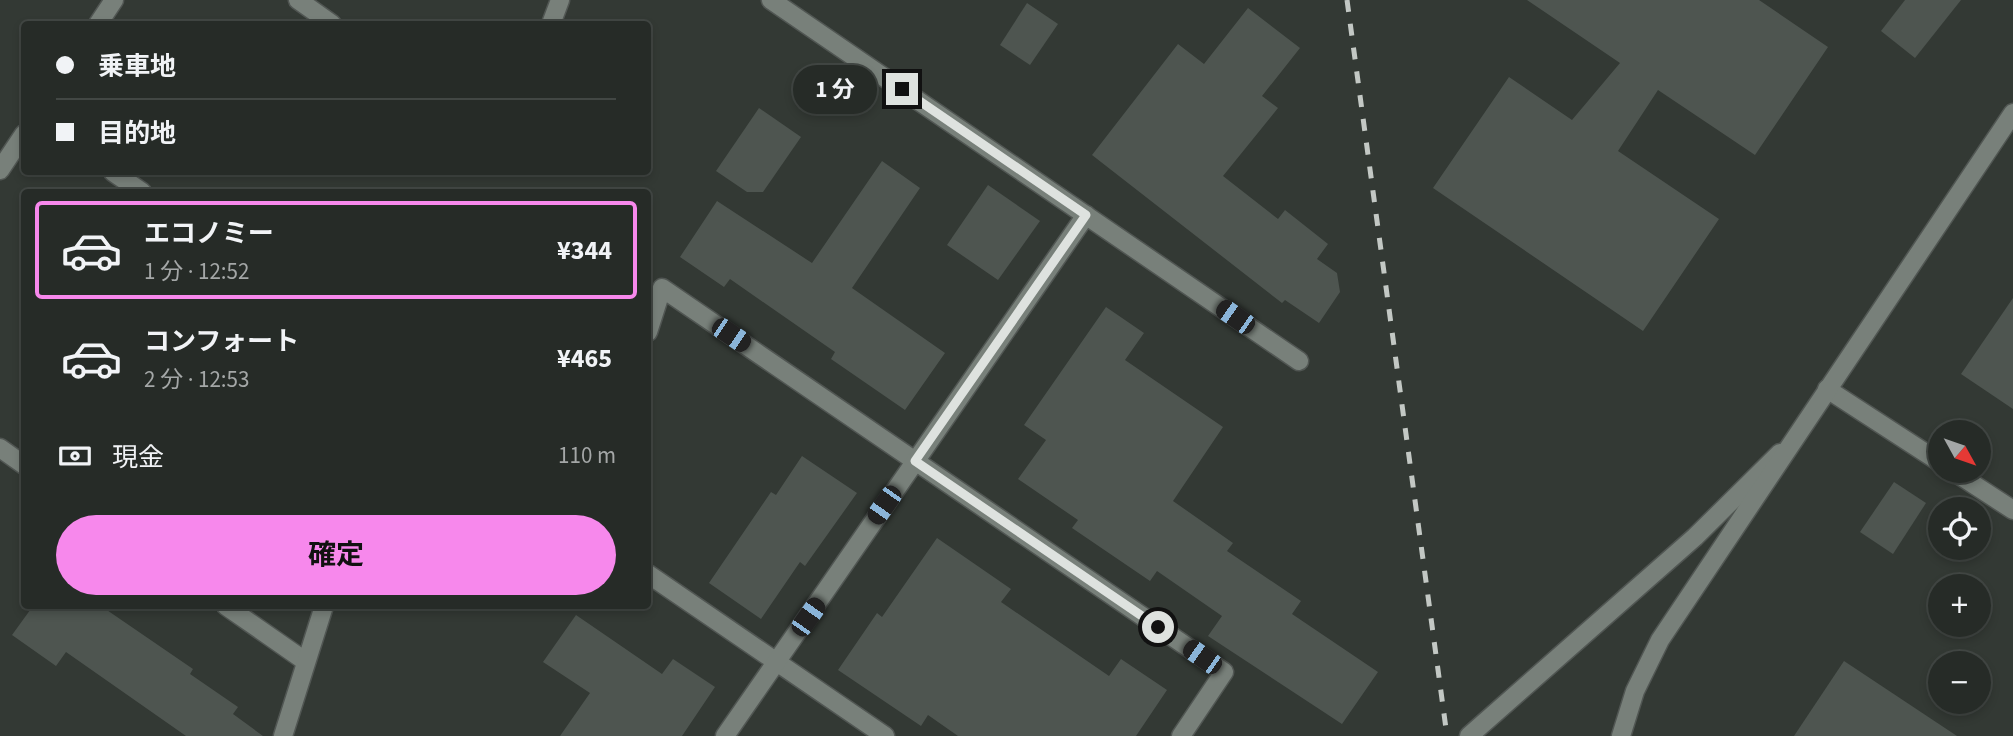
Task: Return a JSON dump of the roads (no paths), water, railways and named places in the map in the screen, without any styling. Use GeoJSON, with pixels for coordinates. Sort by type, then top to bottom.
{"type":"FeatureCollection","features":[{"type":"Feature","properties":{"kind":"street"},"geometry":{"type":"LineString","coordinates":[[100,21],[114,0]]}},
{"type":"Feature","properties":{"kind":"street"},"geometry":{"type":"LineString","coordinates":[[298,0],[328,21]]}},
{"type":"Feature","properties":{"kind":"street"},"geometry":{"type":"LineString","coordinates":[[552,21],[560,0]]}},
{"type":"Feature","properties":{"kind":"street"},"geometry":{"type":"LineString","coordinates":[[771,0],[1299,361]]}},
{"type":"Feature","properties":{"kind":"street"},"geometry":{"type":"LineString","coordinates":[[1621,736],[1635,691],[1660,639],[2013,113]]}},
{"type":"Feature","properties":{"kind":"street"},"geometry":{"type":"LineString","coordinates":[[0,170],[21,138]]}},
{"type":"Feature","properties":{"kind":"street"},"geometry":{"type":"LineString","coordinates":[[117,175],[138,189]]}},
{"type":"Feature","properties":{"kind":"street"},"geometry":{"type":"LineString","coordinates":[[725,736],[1086,215]]}},
{"type":"Feature","properties":{"kind":"street"},"geometry":{"type":"LineString","coordinates":[[651,323],[662,288],[1224,672],[1181,736]]}},
{"type":"Feature","properties":{"kind":"street"},"geometry":{"type":"LineString","coordinates":[[1827,389],[1928,455]]}},
{"type":"Feature","properties":{"kind":"street"},"geometry":{"type":"LineString","coordinates":[[1469,736],[1695,537],[1797,436]]}},
{"type":"Feature","properties":{"kind":"street"},"geometry":{"type":"LineString","coordinates":[[0,448],[21,463]]}},
{"type":"Feature","properties":{"kind":"street"},"geometry":{"type":"LineString","coordinates":[[1971,483],[2013,510]]}},
{"type":"Feature","properties":{"kind":"street"},"geometry":{"type":"LineString","coordinates":[[651,575],[885,736]]}},
{"type":"Feature","properties":{"kind":"street"},"geometry":{"type":"LineString","coordinates":[[230,609],[305,661]]}},
{"type":"Feature","properties":{"kind":"street"},"geometry":{"type":"LineString","coordinates":[[283,736],[323,609]]}},
{"type":"Feature","properties":{"kind":"railway"},"geometry":{"type":"LineString","coordinates":[[1347,0],[1447,736]]}}]}
